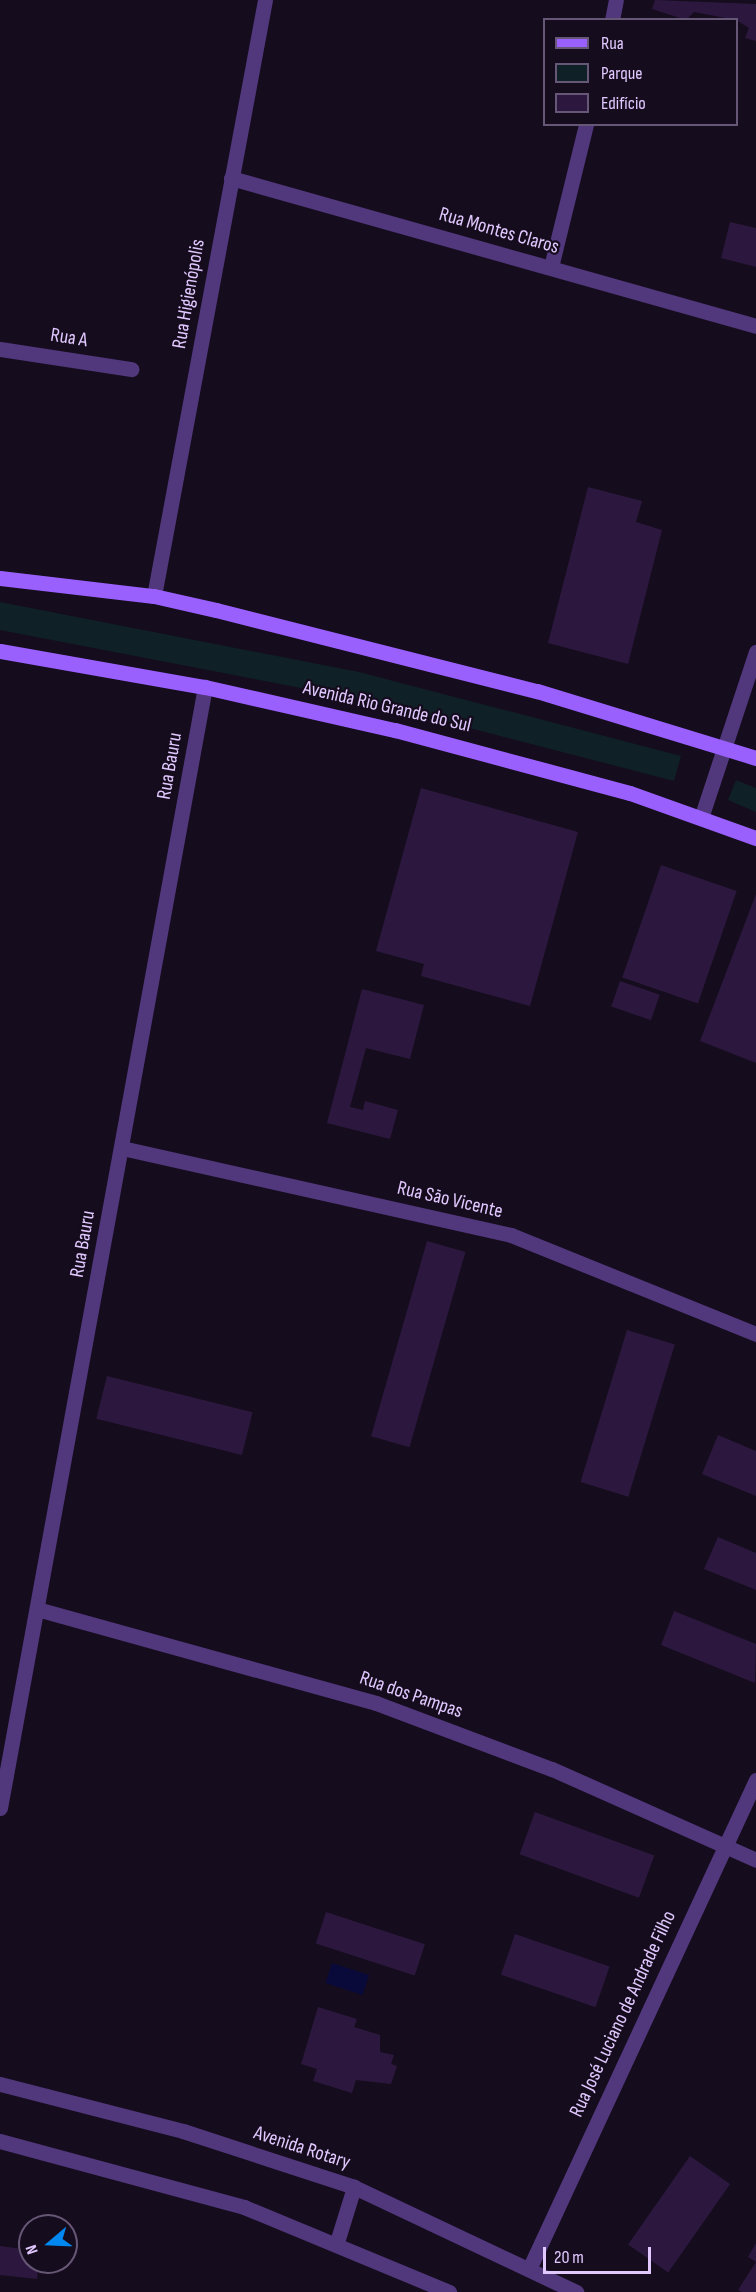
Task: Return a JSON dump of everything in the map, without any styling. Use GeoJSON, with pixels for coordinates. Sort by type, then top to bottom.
{"type":"FeatureCollection","features":[{"type":"Feature","properties":{"kind":"street","name":"Rua Higienópolis"},"geometry":{"type":"LineString","coordinates":[[154,596],[265,0]]}},
{"type":"Feature","properties":{"kind":"street"},"geometry":{"type":"LineString","coordinates":[[612,18],[616,0]]}},
{"type":"Feature","properties":{"kind":"street"},"geometry":{"type":"LineString","coordinates":[[551,267],[586,126]]}},
{"type":"Feature","properties":{"kind":"street","name":"Rua Montes Claros"},"geometry":{"type":"LineString","coordinates":[[231,178],[756,326]]}},
{"type":"Feature","properties":{"kind":"street","name":"Rua A"},"geometry":{"type":"LineString","coordinates":[[0,349],[131,369]]}},
{"type":"Feature","properties":{"kind":"street"},"geometry":{"type":"LineString","coordinates":[[0,578],[154,596],[537,691],[726,745],[756,758]]}},
{"type":"Feature","properties":{"kind":"street","name":"Avenida Rio Grande do Sul"},"geometry":{"type":"LineString","coordinates":[[0,651],[205,687],[530,763],[702,815],[756,838]]}},
{"type":"Feature","properties":{"kind":"street"},"geometry":{"type":"LineString","coordinates":[[702,815],[756,652]]}},
{"type":"Feature","properties":{"kind":"street","name":"Rua Bauru"},"geometry":{"type":"LineString","coordinates":[[0,1808],[205,687]]}},
{"type":"Feature","properties":{"kind":"street","name":"Rua São Vicente"},"geometry":{"type":"LineString","coordinates":[[122,1148],[511,1235],[756,1335]]}},
{"type":"Feature","properties":{"kind":"street","name":"Rua dos Pampas"},"geometry":{"type":"LineString","coordinates":[[37,1609],[376,1703],[552,1769],[725,1844],[756,1860]]}},
{"type":"Feature","properties":{"kind":"street","name":"Rua José Luciano de Andrade Filho"},"geometry":{"type":"LineString","coordinates":[[530,2267],[756,1780]]}},
{"type":"Feature","properties":{"kind":"street","name":"Avenida Rotary"},"geometry":{"type":"LineString","coordinates":[[0,2084],[183,2131],[354,2187],[530,2267],[576,2292]]}},
{"type":"Feature","properties":{"kind":"street"},"geometry":{"type":"LineString","coordinates":[[0,2141],[184,2188],[338,2242],[448,2292]]}},
{"type":"Feature","properties":{"kind":"street"},"geometry":{"type":"LineString","coordinates":[[338,2242],[354,2187]]}},
{"type":"Feature","properties":{"kind":"green space"},"geometry":{"type":"Polygon","coordinates":[[[0,602],[359,672],[681,756],[674,781],[358,699],[0,630],[0,602]]]}},
{"type":"Feature","properties":{"kind":"green space"},"geometry":{"type":"Polygon","coordinates":[[[736,780],[756,788],[756,812],[728,800],[736,780]]]}},
{"type":"Feature","properties":{"kind":"shaded area"},"geometry":{"type":"Polygon","coordinates":[[[332,1963],[369,1975],[363,1995],[326,1983],[332,1963]]]}},
{"type":"Feature","properties":{"kind":"building"},"geometry":{"type":"Polygon","coordinates":[[[655,0],[756,4],[756,41],[745,38],[749,28],[738,21],[738,18],[694,12],[688,18],[680,18],[652,9],[655,0]]]}},
{"type":"Feature","properties":{"kind":"building"},"geometry":{"type":"Polygon","coordinates":[[[730,222],[756,228],[756,267],[721,258],[730,222]]]}},
{"type":"Feature","properties":{"kind":"building"},"geometry":{"type":"Polygon","coordinates":[[[588,487],[642,501],[636,522],[662,530],[628,664],[548,643],[588,487]]]}},
{"type":"Feature","properties":{"kind":"building"},"geometry":{"type":"Polygon","coordinates":[[[421,788],[578,832],[530,1006],[421,976],[424,964],[376,951],[421,788]]]}},
{"type":"Feature","properties":{"kind":"building"},"geometry":{"type":"Polygon","coordinates":[[[661,865],[737,891],[698,1004],[622,978],[661,865]]]}},
{"type":"Feature","properties":{"kind":"building"},"geometry":{"type":"Polygon","coordinates":[[[756,894],[756,1063],[700,1041],[756,894]]]}},
{"type":"Feature","properties":{"kind":"building"},"geometry":{"type":"Polygon","coordinates":[[[620,981],[660,995],[651,1020],[611,1007],[620,981]]]}},
{"type":"Feature","properties":{"kind":"building"},"geometry":{"type":"Polygon","coordinates":[[[362,989],[424,1005],[410,1059],[366,1048],[350,1107],[363,1110],[365,1101],[398,1110],[390,1139],[327,1123],[362,989]]]}},
{"type":"Feature","properties":{"kind":"building"},"geometry":{"type":"Polygon","coordinates":[[[427,1241],[465,1252],[409,1447],[371,1436],[427,1241]]]}},
{"type":"Feature","properties":{"kind":"building"},"geometry":{"type":"Polygon","coordinates":[[[627,1330],[675,1345],[628,1497],[581,1482],[627,1330]]]}},
{"type":"Feature","properties":{"kind":"building"},"geometry":{"type":"Polygon","coordinates":[[[107,1376],[253,1412],[242,1455],[96,1419],[107,1376]]]}},
{"type":"Feature","properties":{"kind":"building"},"geometry":{"type":"Polygon","coordinates":[[[718,1435],[756,1451],[756,1496],[702,1474],[718,1435]]]}},
{"type":"Feature","properties":{"kind":"building"},"geometry":{"type":"Polygon","coordinates":[[[718,1537],[756,1553],[756,1590],[704,1569],[718,1537]]]}},
{"type":"Feature","properties":{"kind":"building"},"geometry":{"type":"Polygon","coordinates":[[[674,1611],[756,1644],[755,1683],[661,1645],[674,1611]]]}},
{"type":"Feature","properties":{"kind":"building"},"geometry":{"type":"Polygon","coordinates":[[[535,1812],[654,1855],[639,1898],[520,1854],[535,1812]]]}},
{"type":"Feature","properties":{"kind":"building"},"geometry":{"type":"Polygon","coordinates":[[[326,1912],[425,1944],[415,1976],[316,1943],[326,1912]]]}},
{"type":"Feature","properties":{"kind":"building"},"geometry":{"type":"Polygon","coordinates":[[[515,1934],[610,1967],[596,2007],[501,1975],[515,1934]]]}},
{"type":"Feature","properties":{"kind":"building"},"geometry":{"type":"Polygon","coordinates":[[[318,2007],[357,2019],[354,2027],[380,2035],[380,2052],[394,2055],[391,2064],[397,2066],[391,2084],[356,2080],[352,2093],[313,2081],[317,2069],[301,2064],[318,2007]]]}},
{"type":"Feature","properties":{"kind":"building"},"geometry":{"type":"Polygon","coordinates":[[[690,2156],[730,2184],[668,2273],[628,2244],[690,2156]]]}},
{"type":"Feature","properties":{"kind":"building"},"geometry":{"type":"Polygon","coordinates":[[[756,2243],[756,2262],[748,2257],[756,2243]]]}},
{"type":"Feature","properties":{"kind":"building"},"geometry":{"type":"Polygon","coordinates":[[[0,2246],[18,2248],[18,2274],[38,2274],[37,2279],[0,2275],[0,2246]]]}},
{"type":"Feature","properties":{"kind":"building"},"geometry":{"type":"Polygon","coordinates":[[[756,2262],[756,2292],[738,2290],[756,2262]]]}}]}
